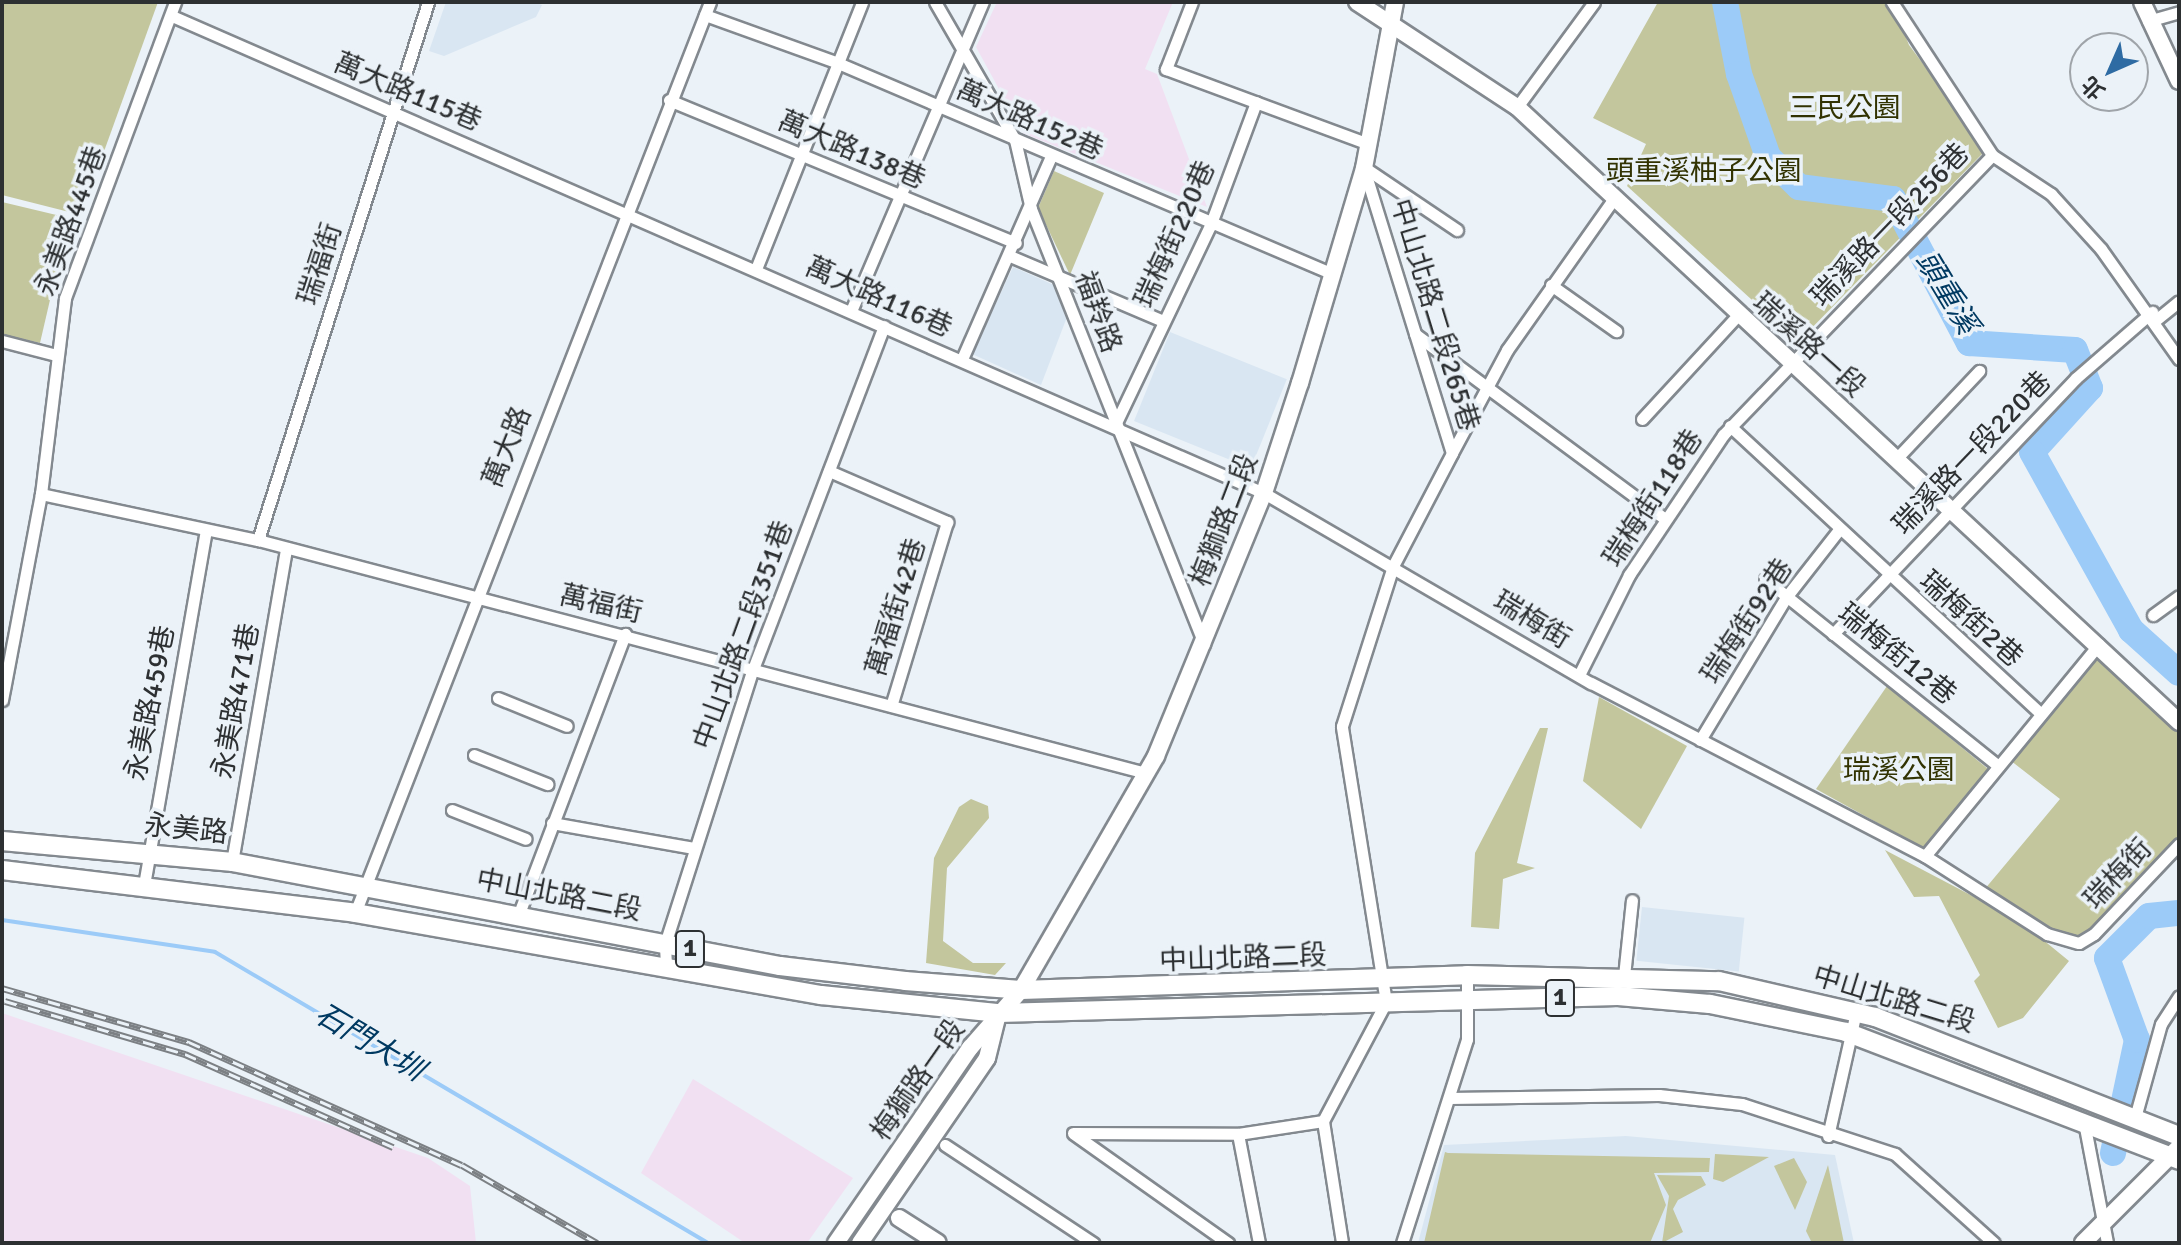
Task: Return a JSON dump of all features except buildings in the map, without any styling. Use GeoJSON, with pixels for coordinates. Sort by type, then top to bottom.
{"type":"FeatureCollection","features":[{"type":"Feature","properties":{"kind":"main road","name":"永美路"},"geometry":{"type":"LineString","coordinates":[[2,841],[232,862],[363,885]]}},
{"type":"Feature","properties":{"kind":"main road","name":"1"},"geometry":{"type":"LineString","coordinates":[[2,870],[355,913]]}},
{"type":"Feature","properties":{"kind":"main road","name":"中山北路二段"},"geometry":{"type":"LineString","coordinates":[[363,885],[780,966],[1021,990],[1467,975],[1624,976],[1719,981],[1856,1012],[2136,1114]]}},
{"type":"Feature","properties":{"kind":"main road","name":"中山北路二段"},"geometry":{"type":"LineString","coordinates":[[355,913],[666,965],[821,995],[999,1013],[1618,996],[1710,1004],[1853,1035],[2084,1117],[2174,1153]]}},
{"type":"Feature","properties":{"kind":"main road","name":"1"},"geometry":{"type":"LineString","coordinates":[[2136,1114],[2179,1136]]}},
{"type":"Feature","properties":{"kind":"street","name":"永美路445巷"},"geometry":{"type":"LineString","coordinates":[[2,700],[4,676],[41,494],[65,298],[175,2]]}},
{"type":"Feature","properties":{"kind":"street","name":"瑞福街"},"geometry":{"type":"LineString","coordinates":[[258,540],[428,2]]}},
{"type":"Feature","properties":{"kind":"street","name":"萬大路"},"geometry":{"type":"LineString","coordinates":[[355,913],[363,885],[478,600],[624,212],[710,2]]}},
{"type":"Feature","properties":{"kind":"street"},"geometry":{"type":"LineString","coordinates":[[756,269],[862,2]]}},
{"type":"Feature","properties":{"kind":"street","name":"福羚路"},"geometry":{"type":"LineString","coordinates":[[935,2],[965,48],[1015,140],[1031,209],[1060,278],[1114,427],[1204,645]]}},
{"type":"Feature","properties":{"kind":"street"},"geometry":{"type":"LineString","coordinates":[[851,311],[941,107],[983,2]]}},
{"type":"Feature","properties":{"kind":"street"},"geometry":{"type":"LineString","coordinates":[[1192,2],[1166,69],[1369,144]]}},
{"type":"Feature","properties":{"kind":"street","name":"瑞溪路一段"},"geometry":{"type":"LineString","coordinates":[[1357,2],[1517,107],[1737,316],[1953,507],[2179,722]]}},
{"type":"Feature","properties":{"kind":"street","name":"梅獅路二段"},"geometry":{"type":"LineString","coordinates":[[999,1013],[1021,990],[1146,773],[1204,645],[1264,493],[1364,168],[1395,2]]}},
{"type":"Feature","properties":{"kind":"street"},"geometry":{"type":"LineString","coordinates":[[1517,107],[1594,2]]}},
{"type":"Feature","properties":{"kind":"street"},"geometry":{"type":"LineString","coordinates":[[1892,2],[1992,155],[2051,194],[2154,315],[2179,359]]}},
{"type":"Feature","properties":{"kind":"street"},"geometry":{"type":"LineString","coordinates":[[2142,2],[2148,21],[2179,81]]}},
{"type":"Feature","properties":{"kind":"street"},"geometry":{"type":"LineString","coordinates":[[2148,21],[2179,12]]}},
{"type":"Feature","properties":{"kind":"street","name":"萬大路152巷"},"geometry":{"type":"LineString","coordinates":[[705,15],[838,63],[1210,226],[1333,274]]}},
{"type":"Feature","properties":{"kind":"street","name":"萬大路115巷"},"geometry":{"type":"LineString","coordinates":[[172,16],[624,212]]}},
{"type":"Feature","properties":{"kind":"street","name":"萬大路138巷"},"geometry":{"type":"LineString","coordinates":[[669,100],[1016,243]]}},
{"type":"Feature","properties":{"kind":"street","name":"瑞梅街220巷"},"geometry":{"type":"LineString","coordinates":[[1114,427],[1210,226],[1256,102]]}},
{"type":"Feature","properties":{"kind":"street","name":"瑞溪路一段256巷"},"geometry":{"type":"LineString","coordinates":[[1790,363],[1905,241],[1992,155]]}},
{"type":"Feature","properties":{"kind":"street"},"geometry":{"type":"LineString","coordinates":[[962,359],[1031,209],[1051,156]]}},
{"type":"Feature","properties":{"kind":"street"},"geometry":{"type":"LineString","coordinates":[[1364,168],[1457,230]]}},
{"type":"Feature","properties":{"kind":"street","name":"中山北路二段265巷"},"geometry":{"type":"LineString","coordinates":[[1364,168],[1452,453],[1393,566],[1342,726],[1386,1002]]}},
{"type":"Feature","properties":{"kind":"street"},"geometry":{"type":"LineString","coordinates":[[1452,453],[1487,381],[1613,200]]}},
{"type":"Feature","properties":{"kind":"street","name":"萬大路116巷"},"geometry":{"type":"LineString","coordinates":[[624,212],[1114,427]]}},
{"type":"Feature","properties":{"kind":"street"},"geometry":{"type":"LineString","coordinates":[[1010,256],[1163,321]]}},
{"type":"Feature","properties":{"kind":"street"},"geometry":{"type":"LineString","coordinates":[[1551,285],[1616,331]]}},
{"type":"Feature","properties":{"kind":"street","name":"瑞溪路一段220巷"},"geometry":{"type":"LineString","coordinates":[[1833,634],[2076,378],[2154,315],[2179,301]]}},
{"type":"Feature","properties":{"kind":"street"},"geometry":{"type":"LineString","coordinates":[[1642,419],[1737,316]]}},
{"type":"Feature","properties":{"kind":"street","name":"中山北路二段351巷"},"geometry":{"type":"LineString","coordinates":[[666,965],[665,944],[753,669],[884,326]]}},
{"type":"Feature","properties":{"kind":"street"},"geometry":{"type":"LineString","coordinates":[[1415,334],[1487,381],[1664,518]]}},
{"type":"Feature","properties":{"kind":"street"},"geometry":{"type":"LineString","coordinates":[[2,341],[56,355]]}},
{"type":"Feature","properties":{"kind":"street","name":"瑞梅街118巷"},"geometry":{"type":"LineString","coordinates":[[1579,675],[1664,518],[1730,426],[1790,363]]}},
{"type":"Feature","properties":{"kind":"street"},"geometry":{"type":"LineString","coordinates":[[1897,458],[1979,371]]}},
{"type":"Feature","properties":{"kind":"street","name":"瑞梅街2巷"},"geometry":{"type":"LineString","coordinates":[[1730,426],[1838,531],[2041,714]]}},
{"type":"Feature","properties":{"kind":"street","name":"瑞梅街"},"geometry":{"type":"LineString","coordinates":[[1114,427],[1264,493],[1579,675],[1925,856],[2047,934],[2079,943],[2179,844]]}},
{"type":"Feature","properties":{"kind":"street","name":"萬福街42巷"},"geometry":{"type":"LineString","coordinates":[[829,471],[947,522],[891,706]]}},
{"type":"Feature","properties":{"kind":"street","name":"萬福街"},"geometry":{"type":"LineString","coordinates":[[41,494],[258,540],[1146,773]]}},
{"type":"Feature","properties":{"kind":"street","name":"永美路459巷"},"geometry":{"type":"LineString","coordinates":[[144,885],[146,853],[206,530]]}},
{"type":"Feature","properties":{"kind":"street","name":"瑞梅街92巷"},"geometry":{"type":"LineString","coordinates":[[1700,740],[1787,596],[1838,531]]}},
{"type":"Feature","properties":{"kind":"street","name":"永美路471巷"},"geometry":{"type":"LineString","coordinates":[[232,862],[286,549]]}},
{"type":"Feature","properties":{"kind":"street","name":"瑞梅街12巷"},"geometry":{"type":"LineString","coordinates":[[1765,579],[1998,766]]}},
{"type":"Feature","properties":{"kind":"street"},"geometry":{"type":"LineString","coordinates":[[2153,615],[2179,596]]}},
{"type":"Feature","properties":{"kind":"street"},"geometry":{"type":"LineString","coordinates":[[518,916],[625,634]]}},
{"type":"Feature","properties":{"kind":"street"},"geometry":{"type":"LineString","coordinates":[[1925,856],[2099,644]]}},
{"type":"Feature","properties":{"kind":"street"},"geometry":{"type":"LineString","coordinates":[[498,698],[567,726]]}},
{"type":"Feature","properties":{"kind":"street"},"geometry":{"type":"LineString","coordinates":[[474,755],[547,784]]}},
{"type":"Feature","properties":{"kind":"street"},"geometry":{"type":"LineString","coordinates":[[452,810],[526,839]]}},
{"type":"Feature","properties":{"kind":"street"},"geometry":{"type":"LineString","coordinates":[[552,823],[694,848]]}},
{"type":"Feature","properties":{"kind":"street"},"geometry":{"type":"LineString","coordinates":[[1624,976],[1632,900]]}},
{"type":"Feature","properties":{"kind":"street"},"geometry":{"type":"LineString","coordinates":[[1402,1243],[1467,1039],[1467,975]]}},
{"type":"Feature","properties":{"kind":"street"},"geometry":{"type":"LineString","coordinates":[[2136,1114],[2161,1024],[2179,996]]}},
{"type":"Feature","properties":{"kind":"street"},"geometry":{"type":"LineString","coordinates":[[1342,1243],[1323,1121],[1386,1002]]}},
{"type":"Feature","properties":{"kind":"street"},"geometry":{"type":"LineString","coordinates":[[1828,1136],[1856,1012]]}},
{"type":"Feature","properties":{"kind":"street","name":"梅獅路一段"},"geometry":{"type":"LineString","coordinates":[[836,1243],[970,1048],[999,1013]]}},
{"type":"Feature","properties":{"kind":"street","name":"梅獅路一段"},"geometry":{"type":"LineString","coordinates":[[860,1243],[987,1058],[999,1013]]}},
{"type":"Feature","properties":{"kind":"street"},"geometry":{"type":"LineString","coordinates":[[1449,1098],[1673,1096],[1742,1104],[1828,1136],[1895,1154],[1994,1243]]}},
{"type":"Feature","properties":{"kind":"street"},"geometry":{"type":"LineString","coordinates":[[2084,1117],[2107,1243]]}},
{"type":"Feature","properties":{"kind":"street"},"geometry":{"type":"LineString","coordinates":[[1228,1243],[1073,1133],[1238,1134],[1323,1121]]}},
{"type":"Feature","properties":{"kind":"street"},"geometry":{"type":"LineString","coordinates":[[1238,1134],[1259,1243]]}},
{"type":"Feature","properties":{"kind":"street"},"geometry":{"type":"LineString","coordinates":[[945,1145],[1093,1243]]}},
{"type":"Feature","properties":{"kind":"street"},"geometry":{"type":"LineString","coordinates":[[2083,1243],[2174,1153]]}},
{"type":"Feature","properties":{"kind":"street"},"geometry":{"type":"LineString","coordinates":[[899,1218],[938,1243]]}},
{"type":"Feature","properties":{"kind":"shaded area"},"geometry":{"type":"Polygon","coordinates":[[[446,2],[534,2],[542,5],[536,17],[444,56],[429,51],[446,2]]]}},
{"type":"Feature","properties":{"kind":"shaded area"},"geometry":{"type":"Polygon","coordinates":[[[997,2],[1173,2],[1145,69],[1157,74],[1207,207],[1023,133],[976,47],[997,2]]]}},
{"type":"Feature","properties":{"kind":"shaded area"},"geometry":{"type":"Polygon","coordinates":[[[1013,267],[1054,285],[1067,317],[1041,385],[972,354],[1013,267]]]}},
{"type":"Feature","properties":{"kind":"shaded area"},"geometry":{"type":"Polygon","coordinates":[[[1170,332],[1287,379],[1251,468],[1134,421],[1170,332]]]}},
{"type":"Feature","properties":{"kind":"shaded area"},"geometry":{"type":"Polygon","coordinates":[[[1642,907],[1744,918],[1739,971],[1636,961],[1642,907]]]}},
{"type":"Feature","properties":{"kind":"shaded area"},"geometry":{"type":"Polygon","coordinates":[[[2,1013],[428,1158],[470,1186],[476,1243],[2,1243],[2,1013]]]}},
{"type":"Feature","properties":{"kind":"shaded area"},"geometry":{"type":"Polygon","coordinates":[[[693,1079],[853,1178],[807,1243],[745,1243],[641,1173],[693,1079]]]}},
{"type":"Feature","properties":{"kind":"shaded area"},"geometry":{"type":"Polygon","coordinates":[[[1626,1136],[1835,1155],[1854,1243],[1418,1243],[1444,1145],[1626,1136]]]}},
{"type":"Feature","properties":{"kind":"green space"},"geometry":{"type":"Polygon","coordinates":[[[2,2],[158,2],[81,215],[2,195],[2,2]]]}},
{"type":"Feature","properties":{"kind":"green space"},"geometry":{"type":"Polygon","coordinates":[[[1658,2],[1892,2],[1909,45],[1987,149],[1798,342],[1627,186],[1646,144],[1593,118],[1658,2]]]}},
{"type":"Feature","properties":{"kind":"green space"},"geometry":{"type":"Polygon","coordinates":[[[1054,171],[1104,193],[1070,275],[1038,208],[1054,171]]]}},
{"type":"Feature","properties":{"kind":"green space"},"geometry":{"type":"Polygon","coordinates":[[[2,202],[69,218],[40,343],[2,334],[2,202]]]}},
{"type":"Feature","properties":{"kind":"green space"},"geometry":{"type":"Polygon","coordinates":[[[2099,644],[2179,722],[2179,844],[2079,943],[2047,934],[1984,890],[2060,799],[2006,757],[2099,644]]]}},
{"type":"Feature","properties":{"kind":"green space","name":"瑞溪公園"},"geometry":{"type":"Polygon","coordinates":[[[1887,686],[1988,769],[1923,848],[1816,789],[1887,686]]]}},
{"type":"Feature","properties":{"kind":"green space"},"geometry":{"type":"Polygon","coordinates":[[[1599,697],[1687,746],[1641,829],[1583,781],[1599,697]]]}},
{"type":"Feature","properties":{"kind":"green space"},"geometry":{"type":"Polygon","coordinates":[[[1540,728],[1548,728],[1517,863],[1535,868],[1503,879],[1499,929],[1471,927],[1475,853],[1540,728]]]}},
{"type":"Feature","properties":{"kind":"green space"},"geometry":{"type":"Polygon","coordinates":[[[971,799],[988,806],[989,818],[947,868],[943,941],[973,963],[1006,963],[995,975],[926,963],[934,858],[959,807],[971,799]]]}},
{"type":"Feature","properties":{"kind":"green space"},"geometry":{"type":"Polygon","coordinates":[[[1885,850],[2020,921],[2069,961],[2023,1018],[1998,1028],[1974,981],[1980,975],[1939,896],[1914,897],[1885,850]]]}},
{"type":"Feature","properties":{"kind":"green space"},"geometry":{"type":"Polygon","coordinates":[[[1445,1152],[1710,1158],[1709,1172],[1654,1173],[1666,1205],[1650,1243],[1424,1243],[1445,1152]]]}},
{"type":"Feature","properties":{"kind":"green space"},"geometry":{"type":"Polygon","coordinates":[[[1715,1154],[1769,1157],[1723,1182],[1713,1179],[1715,1154]]]}},
{"type":"Feature","properties":{"kind":"green space"},"geometry":{"type":"Polygon","coordinates":[[[1794,1158],[1807,1182],[1795,1210],[1774,1166],[1794,1158]]]}},
{"type":"Feature","properties":{"kind":"green space"},"geometry":{"type":"Polygon","coordinates":[[[1828,1165],[1844,1243],[1812,1243],[1806,1231],[1828,1165]]]}},
{"type":"Feature","properties":{"kind":"green space"},"geometry":{"type":"Polygon","coordinates":[[[1657,1175],[1701,1176],[1706,1185],[1678,1200],[1673,1209],[1683,1232],[1662,1243],[1669,1196],[1657,1175]]]}},
{"type":"Feature","properties":{"kind":"waterway","name":"頭重溪"},"geometry":{"type":"LineString","coordinates":[[1725,2],[1739,74],[1768,157],[1799,187],[1893,199],[1969,343],[2075,350],[2090,388],[2032,452],[2131,630],[2179,673]]}},
{"type":"Feature","properties":{"kind":"waterway","name":"頭重溪"},"geometry":{"type":"LineString","coordinates":[[2113,1153],[2137,1040],[2107,958],[2149,916],[2179,913]]}},
{"type":"Feature","properties":{"kind":"waterway","name":"石門大圳"},"geometry":{"type":"LineString","coordinates":[[2,920],[215,952],[708,1243]]}},
{"type":"Feature","properties":{"kind":"railway"},"geometry":{"type":"LineString","coordinates":[[2,988],[189,1042],[462,1165],[597,1243]]}},
{"type":"Feature","properties":{"kind":"railway"},"geometry":{"type":"LineString","coordinates":[[5,1001],[185,1054],[393,1147]]}},
{"type":"Feature","properties":{"kind":"park label","name":"三民公園"},"geometry":{"type":"Point","coordinates":[1845,108]}},
{"type":"Feature","properties":{"kind":"park label","name":"頭重溪柚子公園"},"geometry":{"type":"Point","coordinates":[1704,171]}}]}
